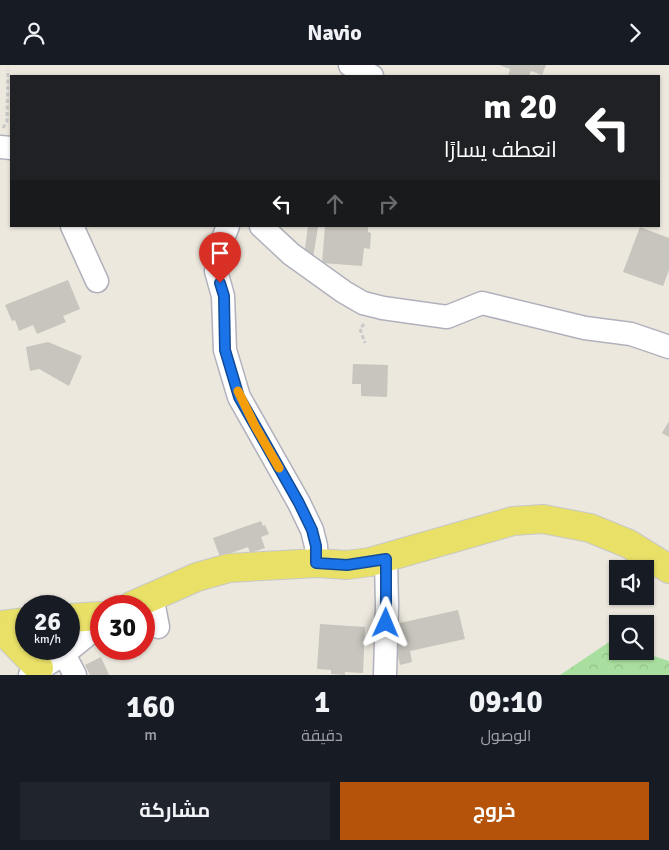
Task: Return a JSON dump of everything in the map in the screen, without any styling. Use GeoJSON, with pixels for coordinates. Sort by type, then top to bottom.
{"type":"FeatureCollection","features":[{"type":"Feature","properties":{"kind":"main road"},"geometry":{"type":"LineString","coordinates":[[155,595],[197,577],[229,569],[316,563],[347,565],[386,559],[513,521],[542,519],[590,528],[628,544],[669,569]]}},
{"type":"Feature","properties":{"kind":"main road"},"geometry":{"type":"LineString","coordinates":[[0,625],[15,623]]}},
{"type":"Feature","properties":{"kind":"main road"},"geometry":{"type":"LineString","coordinates":[[0,631],[11,639],[35,672]]}},
{"type":"Feature","properties":{"kind":"street"},"geometry":{"type":"LineString","coordinates":[[350,65],[370,75]]}},
{"type":"Feature","properties":{"kind":"street"},"geometry":{"type":"LineString","coordinates":[[72,227],[97,281]]}},
{"type":"Feature","properties":{"kind":"street"},"geometry":{"type":"LineString","coordinates":[[228,227],[216,271],[224,296],[225,350],[239,397],[299,503],[312,530],[316,546],[316,563]]}},
{"type":"Feature","properties":{"kind":"street"},"geometry":{"type":"LineString","coordinates":[[262,227],[291,253],[344,292],[363,303],[383,308],[447,317],[482,303],[586,328],[631,334],[669,347]]}},
{"type":"Feature","properties":{"kind":"street"},"geometry":{"type":"LineString","coordinates":[[384,675],[387,606],[386,559]]}},
{"type":"Feature","properties":{"kind":"street"},"geometry":{"type":"LineString","coordinates":[[155,622],[158,627]]}},
{"type":"Feature","properties":{"kind":"street"},"geometry":{"type":"LineString","coordinates":[[80,640],[90,633]]}},
{"type":"Feature","properties":{"kind":"street"},"geometry":{"type":"LineString","coordinates":[[35,672],[53,660]]}},
{"type":"Feature","properties":{"kind":"street"},"geometry":{"type":"LineString","coordinates":[[68,660],[75,675]]}},
{"type":"Feature","properties":{"kind":"path"},"geometry":{"type":"LineString","coordinates":[[0,135],[7,121],[8,70]]}},
{"type":"Feature","properties":{"kind":"green space"},"geometry":{"type":"Polygon","coordinates":[[[609,642],[609,660],[654,660],[654,656],[669,661],[669,675],[560,675],[609,642]]]}},
{"type":"Feature","properties":{"kind":"building"},"geometry":{"type":"Polygon","coordinates":[[[499,65],[546,65],[542,75],[531,71],[529,75],[508,75],[510,69],[499,65]]]}},
{"type":"Feature","properties":{"kind":"building"},"geometry":{"type":"Polygon","coordinates":[[[308,227],[318,227],[313,258],[304,256],[308,227]]]}},
{"type":"Feature","properties":{"kind":"building"},"geometry":{"type":"Polygon","coordinates":[[[325,227],[368,227],[368,232],[371,233],[370,249],[364,248],[362,266],[322,263],[325,227]]]}},
{"type":"Feature","properties":{"kind":"building"},"geometry":{"type":"Polygon","coordinates":[[[640,227],[669,238],[669,270],[663,286],[623,272],[640,227]]]}},
{"type":"Feature","properties":{"kind":"building"},"geometry":{"type":"Polygon","coordinates":[[[68,280],[80,309],[63,316],[66,322],[37,334],[33,325],[19,331],[15,320],[12,321],[5,305],[68,280]]]}},
{"type":"Feature","properties":{"kind":"building"},"geometry":{"type":"Polygon","coordinates":[[[48,342],[82,356],[69,386],[39,369],[30,371],[26,347],[48,342]]]}},
{"type":"Feature","properties":{"kind":"building"},"geometry":{"type":"Polygon","coordinates":[[[353,364],[388,365],[387,397],[361,396],[361,384],[352,384],[353,364]]]}},
{"type":"Feature","properties":{"kind":"building"},"geometry":{"type":"Polygon","coordinates":[[[669,421],[669,437],[662,433],[669,421]]]}},
{"type":"Feature","properties":{"kind":"building"},"geometry":{"type":"Polygon","coordinates":[[[261,521],[269,534],[261,537],[265,548],[250,553],[248,547],[220,557],[213,538],[261,521]]]}},
{"type":"Feature","properties":{"kind":"building"},"geometry":{"type":"Polygon","coordinates":[[[458,610],[465,639],[410,651],[412,662],[400,665],[391,625],[458,610]]]}},
{"type":"Feature","properties":{"kind":"building"},"geometry":{"type":"Polygon","coordinates":[[[320,624],[365,627],[363,673],[345,672],[345,675],[331,674],[331,670],[317,669],[320,624]]]}},
{"type":"Feature","properties":{"kind":"building"},"geometry":{"type":"Polygon","coordinates":[[[95,660],[102,660],[109,675],[90,675],[85,665],[95,660]]]}},
{"type":"Feature","properties":{"kind":"slow traffic"},"geometry":{"type":"LineString","coordinates":[[238,391],[239,397],[279,468]]}},
{"type":"Feature","properties":{"kind":"route"},"geometry":{"type":"LineString","coordinates":[[220,283],[224,296],[225,350],[239,397],[299,503],[312,530],[316,546],[316,563],[347,565],[386,559],[386,623]]}}]}
